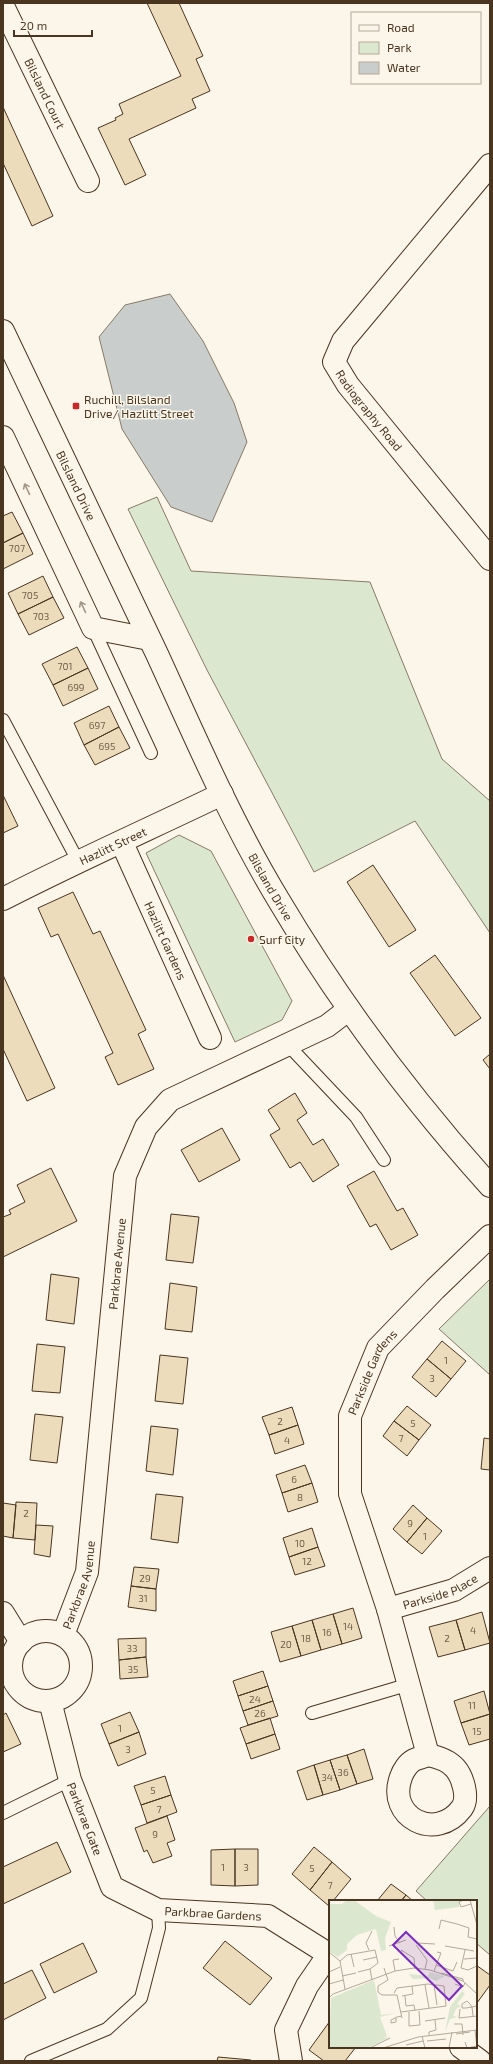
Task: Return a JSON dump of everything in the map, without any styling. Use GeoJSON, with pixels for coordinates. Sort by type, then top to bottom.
{"type":"FeatureCollection","features":[{"type":"Feature","properties":{"kind":"street","name":"Bilsland Court"},"geometry":{"type":"LineString","coordinates":[[3,6],[88,181]]}},
{"type":"Feature","properties":{"kind":"street","name":"Radiography Road"},"geometry":{"type":"LineString","coordinates":[[486,546],[348,385],[334,362],[343,341],[490,165]]}},
{"type":"Feature","properties":{"kind":"street","name":"Bilsland Drive"},"geometry":{"type":"LineString","coordinates":[[3,331],[222,794],[277,898],[348,1010],[419,1105],[490,1186]]}},
{"type":"Feature","properties":{"kind":"street"},"geometry":{"type":"LineString","coordinates":[[3,438],[93,628],[149,639]]}},
{"type":"Feature","properties":{"kind":"street","name":"Hazlitt Street"},"geometry":{"type":"LineString","coordinates":[[3,898],[78,861],[122,843],[222,794]]}},
{"type":"Feature","properties":{"kind":"street","name":"Hazlitt Gardens"},"geometry":{"type":"LineString","coordinates":[[122,843],[210,1038]]}},
{"type":"Feature","properties":{"kind":"street","name":"Parkbrae Avenue"},"geometry":{"type":"LineString","coordinates":[[63,1635],[87,1572],[125,1176],[146,1127],[170,1100],[327,1026],[348,1010]]}},
{"type":"Feature","properties":{"kind":"street","name":"Parkside Gardens"},"geometry":{"type":"LineString","coordinates":[[428,1755],[410,1684],[388,1610],[350,1494],[350,1416],[378,1348],[435,1289],[490,1236]]}},
{"type":"Feature","properties":{"kind":"street","name":"Parkside Place"},"geometry":{"type":"LineString","coordinates":[[388,1610],[454,1590],[490,1568]]}},
{"type":"Feature","properties":{"kind":"street"},"geometry":{"type":"LineString","coordinates":[[3,1613],[21,1642]]}},
{"type":"Feature","properties":{"kind":"street"},"geometry":{"type":"LineString","coordinates":[[41,1631],[63,1635],[72,1642],[78,1651],[81,1662],[77,1683],[70,1692],[60,1698],[38,1700],[27,1695],[18,1686],[13,1676],[12,1664],[14,1652],[21,1642],[30,1635],[41,1631]]}},
{"type":"Feature","properties":{"kind":"street","name":"Parkbrae Gate"},"geometry":{"type":"LineString","coordinates":[[50,1700],[70,1780],[112,1887],[158,1910]]}},
{"type":"Feature","properties":{"kind":"street","name":"Parkbrae Gardens"},"geometry":{"type":"LineString","coordinates":[[158,1910],[268,1916],[329,1955]]}},
{"type":"Feature","properties":{"kind":"street"},"geometry":{"type":"LineString","coordinates":[[290,2061],[286,2030],[307,1986],[329,1955]]}},
{"type":"Feature","properties":{"kind":"street"},"geometry":{"type":"LineString","coordinates":[[461,2048],[480,2061]]}},
{"type":"Feature","properties":{"kind":"lane"},"geometry":{"type":"LineString","coordinates":[[93,628],[151,753]]}},
{"type":"Feature","properties":{"kind":"lane"},"geometry":{"type":"LineString","coordinates":[[3,720],[78,861]]}},
{"type":"Feature","properties":{"kind":"lane"},"geometry":{"type":"LineString","coordinates":[[288,1045],[356,1117],[384,1160]]}},
{"type":"Feature","properties":{"kind":"lane"},"geometry":{"type":"LineString","coordinates":[[312,1713],[410,1684]]}},
{"type":"Feature","properties":{"kind":"lane"},"geometry":{"type":"LineString","coordinates":[[3,1813],[70,1780]]}},
{"type":"Feature","properties":{"kind":"lane"},"geometry":{"type":"LineString","coordinates":[[31,2061],[107,2029],[140,1998],[159,1928],[158,1910]]}},
{"type":"Feature","properties":{"kind":"green space"},"geometry":{"type":"Polygon","coordinates":[[[157,497],[191,571],[370,582],[442,759],[490,801],[490,933],[415,821],[314,872],[207,670],[128,509],[157,497]]]}},
{"type":"Feature","properties":{"kind":"green space"},"geometry":{"type":"Polygon","coordinates":[[[179,835],[211,851],[292,1001],[282,1020],[235,1042],[146,853],[179,835]]]}},
{"type":"Feature","properties":{"kind":"green space"},"geometry":{"type":"Polygon","coordinates":[[[490,1279],[490,1375],[439,1329],[490,1279]]]}},
{"type":"Feature","properties":{"kind":"green space"},"geometry":{"type":"Polygon","coordinates":[[[490,1806],[490,1955],[477,1944],[477,1900],[426,1900],[416,1891],[490,1806]]]}},
{"type":"Feature","properties":{"kind":"water"},"geometry":{"type":"Polygon","coordinates":[[[170,294],[203,341],[234,403],[247,442],[212,522],[171,507],[122,429],[99,337],[125,305],[170,294]]]}},
{"type":"Feature","properties":{"kind":"building"},"geometry":{"type":"Polygon","coordinates":[[[147,3],[179,3],[203,56],[196,59],[210,91],[192,99],[196,108],[129,139],[146,175],[125,185],[98,128],[116,120],[115,118],[123,114],[119,104],[181,76],[147,3]]]}},
{"type":"Feature","properties":{"kind":"building"},"geometry":{"type":"Polygon","coordinates":[[[3,107],[53,216],[32,226],[3,163],[3,107]]]}},
{"type":"Feature","properties":{"kind":"building"},"geometry":{"type":"Polygon","coordinates":[[[12,512],[23,533],[3,543],[3,516],[12,512]]]}},
{"type":"Feature","properties":{"kind":"building"},"geometry":{"type":"Polygon","coordinates":[[[23,533],[33,554],[3,569],[3,543],[23,533]]]}},
{"type":"Feature","properties":{"kind":"building"},"geometry":{"type":"Polygon","coordinates":[[[43,576],[53,597],[18,614],[8,593],[43,576]]]}},
{"type":"Feature","properties":{"kind":"building"},"geometry":{"type":"Polygon","coordinates":[[[53,597],[64,618],[29,635],[18,614],[53,597]]]}},
{"type":"Feature","properties":{"kind":"building"},"geometry":{"type":"Polygon","coordinates":[[[77,647],[88,668],[53,685],[42,664],[77,647]]]}},
{"type":"Feature","properties":{"kind":"building"},"geometry":{"type":"Polygon","coordinates":[[[88,668],[98,689],[63,706],[53,685],[88,668]]]}},
{"type":"Feature","properties":{"kind":"building"},"geometry":{"type":"Polygon","coordinates":[[[109,706],[119,727],[84,745],[74,723],[109,706]]]}},
{"type":"Feature","properties":{"kind":"building"},"geometry":{"type":"Polygon","coordinates":[[[119,727],[130,748],[95,765],[84,745],[119,727]]]}},
{"type":"Feature","properties":{"kind":"building"},"geometry":{"type":"Polygon","coordinates":[[[3,795],[18,826],[3,833],[3,795]]]}},
{"type":"Feature","properties":{"kind":"building"},"geometry":{"type":"Polygon","coordinates":[[[373,865],[416,930],[389,947],[347,882],[373,865]]]}},
{"type":"Feature","properties":{"kind":"building"},"geometry":{"type":"Polygon","coordinates":[[[73,892],[93,934],[100,931],[146,1030],[138,1034],[154,1069],[118,1085],[105,1057],[113,1053],[58,934],[51,937],[38,908],[73,892]]]}},
{"type":"Feature","properties":{"kind":"building"},"geometry":{"type":"Polygon","coordinates":[[[435,955],[481,1018],[455,1036],[410,973],[435,955]]]}},
{"type":"Feature","properties":{"kind":"building"},"geometry":{"type":"Polygon","coordinates":[[[3,975],[55,1088],[27,1101],[3,1049],[3,975]]]}},
{"type":"Feature","properties":{"kind":"building"},"geometry":{"type":"Polygon","coordinates":[[[490,1054],[490,1069],[483,1060],[490,1054]]]}},
{"type":"Feature","properties":{"kind":"building"},"geometry":{"type":"Polygon","coordinates":[[[295,1093],[307,1113],[297,1120],[313,1145],[323,1139],[339,1165],[313,1182],[300,1162],[290,1168],[270,1135],[280,1129],[268,1110],[295,1093]]]}},
{"type":"Feature","properties":{"kind":"building"},"geometry":{"type":"Polygon","coordinates":[[[222,1128],[240,1160],[199,1182],[181,1150],[222,1128]]]}},
{"type":"Feature","properties":{"kind":"building"},"geometry":{"type":"Polygon","coordinates":[[[51,1168],[77,1221],[3,1257],[3,1217],[11,1214],[9,1210],[25,1202],[17,1185],[51,1168]]]}},
{"type":"Feature","properties":{"kind":"building"},"geometry":{"type":"Polygon","coordinates":[[[374,1171],[397,1211],[403,1208],[418,1235],[391,1250],[376,1224],[370,1227],[347,1186],[374,1171]]]}},
{"type":"Feature","properties":{"kind":"building"},"geometry":{"type":"Polygon","coordinates":[[[171,1214],[199,1217],[193,1263],[166,1260],[171,1214]]]}},
{"type":"Feature","properties":{"kind":"building"},"geometry":{"type":"Polygon","coordinates":[[[51,1274],[79,1278],[74,1324],[46,1320],[51,1274]]]}},
{"type":"Feature","properties":{"kind":"building"},"geometry":{"type":"Polygon","coordinates":[[[170,1283],[197,1287],[192,1332],[165,1329],[170,1283]]]}},
{"type":"Feature","properties":{"kind":"building"},"geometry":{"type":"Polygon","coordinates":[[[442,1341],[466,1361],[451,1379],[427,1359],[442,1341]]]}},
{"type":"Feature","properties":{"kind":"building"},"geometry":{"type":"Polygon","coordinates":[[[37,1344],[65,1347],[60,1393],[32,1391],[37,1344]]]}},
{"type":"Feature","properties":{"kind":"building"},"geometry":{"type":"Polygon","coordinates":[[[160,1355],[188,1358],[183,1404],[155,1401],[160,1355]]]}},
{"type":"Feature","properties":{"kind":"building"},"geometry":{"type":"Polygon","coordinates":[[[427,1359],[451,1379],[436,1397],[412,1377],[427,1359]]]}},
{"type":"Feature","properties":{"kind":"building"},"geometry":{"type":"Polygon","coordinates":[[[407,1406],[431,1425],[419,1440],[394,1421],[407,1406]]]}},
{"type":"Feature","properties":{"kind":"building"},"geometry":{"type":"Polygon","coordinates":[[[292,1407],[298,1425],[269,1435],[262,1417],[292,1407]]]}},
{"type":"Feature","properties":{"kind":"building"},"geometry":{"type":"Polygon","coordinates":[[[35,1414],[63,1417],[57,1463],[30,1460],[35,1414]]]}},
{"type":"Feature","properties":{"kind":"building"},"geometry":{"type":"Polygon","coordinates":[[[394,1421],[419,1440],[407,1456],[383,1436],[394,1421]]]}},
{"type":"Feature","properties":{"kind":"building"},"geometry":{"type":"Polygon","coordinates":[[[298,1425],[304,1444],[275,1454],[269,1435],[298,1425]]]}},
{"type":"Feature","properties":{"kind":"building"},"geometry":{"type":"Polygon","coordinates":[[[151,1426],[178,1429],[173,1475],[146,1471],[151,1426]]]}},
{"type":"Feature","properties":{"kind":"building"},"geometry":{"type":"Polygon","coordinates":[[[484,1438],[490,1439],[490,1470],[481,1469],[484,1438]]]}},
{"type":"Feature","properties":{"kind":"building"},"geometry":{"type":"Polygon","coordinates":[[[305,1465],[312,1483],[282,1493],[276,1475],[305,1465]]]}},
{"type":"Feature","properties":{"kind":"building"},"geometry":{"type":"Polygon","coordinates":[[[312,1483],[318,1502],[288,1512],[282,1493],[312,1483]]]}},
{"type":"Feature","properties":{"kind":"building"},"geometry":{"type":"Polygon","coordinates":[[[156,1494],[183,1497],[178,1543],[151,1539],[156,1494]]]}},
{"type":"Feature","properties":{"kind":"building"},"geometry":{"type":"Polygon","coordinates":[[[16,1502],[37,1503],[35,1540],[13,1538],[16,1502]]]}},
{"type":"Feature","properties":{"kind":"building"},"geometry":{"type":"Polygon","coordinates":[[[3,1503],[16,1505],[13,1538],[3,1536],[3,1503]]]}},
{"type":"Feature","properties":{"kind":"building"},"geometry":{"type":"Polygon","coordinates":[[[413,1505],[427,1518],[407,1542],[393,1529],[413,1505]]]}},
{"type":"Feature","properties":{"kind":"building"},"geometry":{"type":"Polygon","coordinates":[[[427,1518],[442,1531],[422,1554],[407,1542],[427,1518]]]}},
{"type":"Feature","properties":{"kind":"building"},"geometry":{"type":"Polygon","coordinates":[[[36,1525],[53,1526],[50,1557],[34,1554],[36,1525]]]}},
{"type":"Feature","properties":{"kind":"building"},"geometry":{"type":"Polygon","coordinates":[[[312,1528],[318,1547],[289,1557],[283,1538],[312,1528]]]}},
{"type":"Feature","properties":{"kind":"building"},"geometry":{"type":"Polygon","coordinates":[[[318,1547],[325,1566],[295,1575],[289,1557],[318,1547]]]}},
{"type":"Feature","properties":{"kind":"building"},"geometry":{"type":"Polygon","coordinates":[[[134,1567],[159,1569],[156,1589],[131,1586],[134,1567]]]}},
{"type":"Feature","properties":{"kind":"building"},"geometry":{"type":"Polygon","coordinates":[[[131,1586],[156,1589],[156,1611],[128,1607],[131,1586]]]}},
{"type":"Feature","properties":{"kind":"building"},"geometry":{"type":"Polygon","coordinates":[[[353,1608],[362,1638],[342,1644],[333,1614],[353,1608]]]}},
{"type":"Feature","properties":{"kind":"building"},"geometry":{"type":"Polygon","coordinates":[[[482,1612],[490,1643],[465,1650],[456,1620],[482,1612]]]}},
{"type":"Feature","properties":{"kind":"building"},"geometry":{"type":"Polygon","coordinates":[[[333,1614],[342,1644],[321,1650],[312,1620],[333,1614]]]}},
{"type":"Feature","properties":{"kind":"building"},"geometry":{"type":"Polygon","coordinates":[[[312,1620],[321,1650],[301,1656],[292,1626],[312,1620]]]}},
{"type":"Feature","properties":{"kind":"building"},"geometry":{"type":"Polygon","coordinates":[[[456,1620],[465,1650],[438,1657],[429,1627],[456,1620]]]}},
{"type":"Feature","properties":{"kind":"building"},"geometry":{"type":"Polygon","coordinates":[[[292,1626],[301,1656],[280,1662],[271,1632],[292,1626]]]}},
{"type":"Feature","properties":{"kind":"building"},"geometry":{"type":"Polygon","coordinates":[[[146,1638],[146,1657],[119,1660],[118,1639],[146,1638]]]}},
{"type":"Feature","properties":{"kind":"building"},"geometry":{"type":"Polygon","coordinates":[[[146,1657],[148,1677],[120,1679],[119,1660],[146,1657]]]}},
{"type":"Feature","properties":{"kind":"building"},"geometry":{"type":"Polygon","coordinates":[[[263,1671],[268,1686],[238,1696],[233,1681],[263,1671]]]}},
{"type":"Feature","properties":{"kind":"building"},"geometry":{"type":"Polygon","coordinates":[[[268,1686],[273,1701],[243,1711],[238,1696],[268,1686]]]}},
{"type":"Feature","properties":{"kind":"building"},"geometry":{"type":"Polygon","coordinates":[[[484,1691],[490,1714],[461,1723],[454,1701],[484,1691]]]}},
{"type":"Feature","properties":{"kind":"building"},"geometry":{"type":"Polygon","coordinates":[[[273,1701],[278,1716],[248,1725],[243,1711],[273,1701]]]}},
{"type":"Feature","properties":{"kind":"building"},"geometry":{"type":"Polygon","coordinates":[[[130,1712],[139,1732],[109,1744],[101,1724],[130,1712]]]}},
{"type":"Feature","properties":{"kind":"building"},"geometry":{"type":"Polygon","coordinates":[[[6,1713],[21,1744],[3,1752],[3,1715],[6,1713]]]}},
{"type":"Feature","properties":{"kind":"building"},"geometry":{"type":"Polygon","coordinates":[[[490,1714],[490,1739],[469,1745],[461,1723],[490,1714]]]}},
{"type":"Feature","properties":{"kind":"building"},"geometry":{"type":"Polygon","coordinates":[[[270,1718],[275,1734],[246,1744],[240,1728],[270,1718]]]}},
{"type":"Feature","properties":{"kind":"building"},"geometry":{"type":"Polygon","coordinates":[[[139,1732],[146,1754],[118,1766],[109,1744],[139,1732]]]}},
{"type":"Feature","properties":{"kind":"building"},"geometry":{"type":"Polygon","coordinates":[[[275,1734],[280,1749],[251,1759],[246,1744],[275,1734]]]}},
{"type":"Feature","properties":{"kind":"building"},"geometry":{"type":"Polygon","coordinates":[[[364,1749],[373,1779],[357,1784],[347,1755],[364,1749]]]}},
{"type":"Feature","properties":{"kind":"building"},"geometry":{"type":"Polygon","coordinates":[[[347,1755],[357,1784],[340,1790],[330,1760],[347,1755]]]}},
{"type":"Feature","properties":{"kind":"building"},"geometry":{"type":"Polygon","coordinates":[[[330,1760],[340,1790],[323,1795],[314,1765],[330,1760]]]}},
{"type":"Feature","properties":{"kind":"building"},"geometry":{"type":"Polygon","coordinates":[[[314,1765],[323,1795],[307,1800],[297,1771],[314,1765]]]}},
{"type":"Feature","properties":{"kind":"building"},"geometry":{"type":"Polygon","coordinates":[[[165,1776],[171,1795],[141,1805],[134,1786],[165,1776]]]}},
{"type":"Feature","properties":{"kind":"building"},"geometry":{"type":"Polygon","coordinates":[[[171,1795],[177,1812],[147,1823],[141,1805],[171,1795]]]}},
{"type":"Feature","properties":{"kind":"building"},"geometry":{"type":"Polygon","coordinates":[[[167,1816],[175,1840],[167,1843],[172,1856],[153,1863],[147,1850],[144,1852],[135,1828],[167,1816]]]}},
{"type":"Feature","properties":{"kind":"building"},"geometry":{"type":"Polygon","coordinates":[[[57,1842],[71,1872],[3,1904],[3,1867],[57,1842]]]}},
{"type":"Feature","properties":{"kind":"building"},"geometry":{"type":"Polygon","coordinates":[[[314,1847],[332,1862],[310,1890],[292,1874],[314,1847]]]}},
{"type":"Feature","properties":{"kind":"building"},"geometry":{"type":"Polygon","coordinates":[[[235,1849],[258,1849],[258,1885],[235,1886],[235,1849]]]}},
{"type":"Feature","properties":{"kind":"building"},"geometry":{"type":"Polygon","coordinates":[[[235,1849],[235,1886],[211,1885],[211,1850],[235,1849]]]}},
{"type":"Feature","properties":{"kind":"building"},"geometry":{"type":"Polygon","coordinates":[[[332,1862],[351,1879],[334,1900],[329,1900],[329,1906],[310,1890],[332,1862]]]}},
{"type":"Feature","properties":{"kind":"building"},"geometry":{"type":"Polygon","coordinates":[[[391,1884],[406,1895],[402,1900],[378,1900],[391,1884]]]}},
{"type":"Feature","properties":{"kind":"building"},"geometry":{"type":"Polygon","coordinates":[[[406,1895],[412,1900],[402,1900],[406,1895]]]}},
{"type":"Feature","properties":{"kind":"building"},"geometry":{"type":"Polygon","coordinates":[[[225,1941],[272,1978],[250,2005],[203,1968],[225,1941]]]}},
{"type":"Feature","properties":{"kind":"building"},"geometry":{"type":"Polygon","coordinates":[[[83,1943],[97,1972],[54,1993],[40,1964],[83,1943]]]}},
{"type":"Feature","properties":{"kind":"building"},"geometry":{"type":"Polygon","coordinates":[[[477,1966],[490,1975],[490,1985],[477,2003],[477,1966]]]}},
{"type":"Feature","properties":{"kind":"building"},"geometry":{"type":"Polygon","coordinates":[[[32,1970],[46,1998],[3,2020],[3,1984],[32,1970]]]}},
{"type":"Feature","properties":{"kind":"building"},"geometry":{"type":"Polygon","coordinates":[[[329,2022],[329,2048],[355,2048],[345,2061],[324,2061],[309,2050],[329,2022]]]}},
{"type":"Feature","properties":{"kind":"building"},"geometry":{"type":"Polygon","coordinates":[[[218,2057],[251,2060],[251,2061],[217,2061],[218,2057]]]}},
{"type":"Feature","properties":{"kind":"place","name":"Ruchill, Bilsland Drive/ Hazlitt Street"},"geometry":{"type":"Point","coordinates":[76,406]}},
{"type":"Feature","properties":{"kind":"place","name":"Surf City"},"geometry":{"type":"Point","coordinates":[251,939]}}]}
